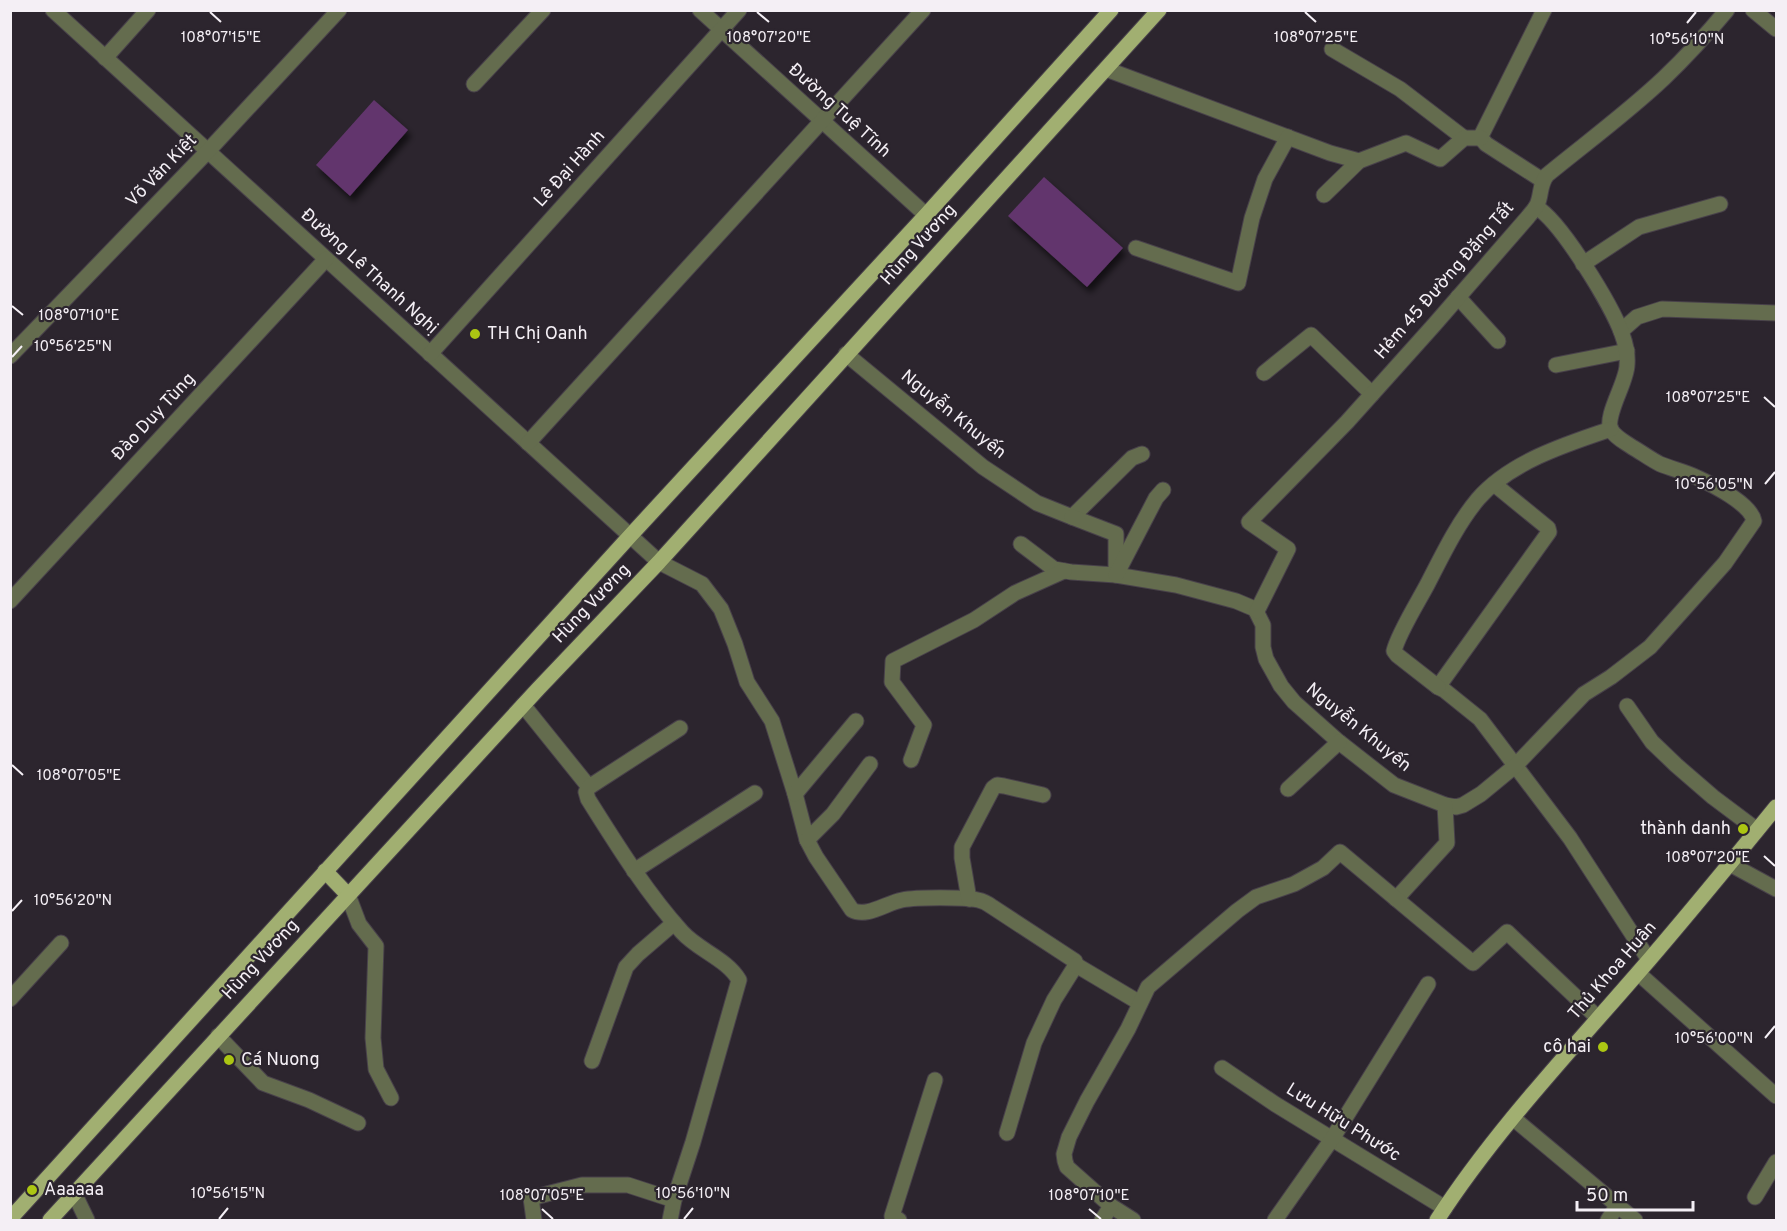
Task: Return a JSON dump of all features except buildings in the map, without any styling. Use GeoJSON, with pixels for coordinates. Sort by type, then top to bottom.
{"type":"FeatureCollection","features":[{"type":"Feature","properties":{"kind":"main road","name":"Hùng Vương"},"geometry":{"type":"LineString","coordinates":[[10,1219],[1111,10]]}},
{"type":"Feature","properties":{"kind":"main road","name":"Hùng Vương"},"geometry":{"type":"LineString","coordinates":[[50,1221],[348,894],[659,562],[1159,10]]}},
{"type":"Feature","properties":{"kind":"main road","name":"Thủ Khoa Huân"},"geometry":{"type":"LineString","coordinates":[[1441,1214],[1513,1118],[1649,960],[1776,807]]}},
{"type":"Feature","properties":{"kind":"main road"},"geometry":{"type":"LineString","coordinates":[[325,871],[348,894]]}},
{"type":"Feature","properties":{"kind":"street","name":"Đường Lê Thanh Nghị"},"geometry":{"type":"LineString","coordinates":[[53,10],[659,562],[702,584],[721,609],[747,682],[772,722],[807,840],[852,910],[858,913],[867,912],[902,900],[969,899]]}},
{"type":"Feature","properties":{"kind":"street"},"geometry":{"type":"LineString","coordinates":[[105,58],[148,10]]}},
{"type":"Feature","properties":{"kind":"street","name":"Võ Văn Kiệt"},"geometry":{"type":"LineString","coordinates":[[10,356],[208,151],[339,10]]}},
{"type":"Feature","properties":{"kind":"street"},"geometry":{"type":"LineString","coordinates":[[474,84],[543,10]]}},
{"type":"Feature","properties":{"kind":"street","name":"Đường Tuệ Tĩnh"},"geometry":{"type":"LineString","coordinates":[[700,10],[926,215]]}},
{"type":"Feature","properties":{"kind":"street","name":"Lê Đại Hành"},"geometry":{"type":"LineString","coordinates":[[430,354],[739,10]]}},
{"type":"Feature","properties":{"kind":"street"},"geometry":{"type":"LineString","coordinates":[[528,443],[923,10]]}},
{"type":"Feature","properties":{"kind":"street"},"geometry":{"type":"LineString","coordinates":[[1481,138],[1486,144],[1542,180],[1664,78],[1727,10]]}},
{"type":"Feature","properties":{"kind":"street"},"geometry":{"type":"LineString","coordinates":[[1753,10],[1776,29]]}},
{"type":"Feature","properties":{"kind":"street"},"geometry":{"type":"LineString","coordinates":[[1481,138],[1542,11]]}},
{"type":"Feature","properties":{"kind":"street"},"geometry":{"type":"LineString","coordinates":[[1332,49],[1400,89],[1464,138],[1481,138]]}},
{"type":"Feature","properties":{"kind":"street"},"geometry":{"type":"LineString","coordinates":[[1106,69],[1330,153],[1359,161]]}},
{"type":"Feature","properties":{"kind":"street"},"geometry":{"type":"LineString","coordinates":[[1136,248],[1238,283],[1252,218],[1265,179],[1288,137]]}},
{"type":"Feature","properties":{"kind":"street"},"geometry":{"type":"LineString","coordinates":[[1324,195],[1359,161],[1406,143],[1440,159],[1464,138]]}},
{"type":"Feature","properties":{"kind":"street","name":"Hẻm 45 Đường Đặng Tất"},"geometry":{"type":"LineString","coordinates":[[1257,611],[1288,549],[1249,522],[1347,422],[1536,207],[1542,180]]}},
{"type":"Feature","properties":{"kind":"street"},"geometry":{"type":"LineString","coordinates":[[1583,264],[1639,226],[1720,204]]}},
{"type":"Feature","properties":{"kind":"street"},"geometry":{"type":"LineString","coordinates":[[1396,899],[1447,843],[1445,805],[1463,806],[1472,801],[1515,766],[1584,694],[1634,660],[1661,637],[1725,563],[1754,521],[1753,516],[1737,500],[1697,477],[1657,463],[1617,437],[1611,429],[1613,410],[1628,369],[1627,351],[1621,332],[1599,287],[1553,222],[1536,207]]}},
{"type":"Feature","properties":{"kind":"street","name":"Đào Duy Tùng"},"geometry":{"type":"LineString","coordinates":[[12,595],[326,259]]}},
{"type":"Feature","properties":{"kind":"street"},"geometry":{"type":"LineString","coordinates":[[1458,297],[1498,341]]}},
{"type":"Feature","properties":{"kind":"street"},"geometry":{"type":"LineString","coordinates":[[1621,332],[1637,317],[1662,309],[1776,313]]}},
{"type":"Feature","properties":{"kind":"street"},"geometry":{"type":"LineString","coordinates":[[1264,373],[1311,335],[1372,394]]}},
{"type":"Feature","properties":{"kind":"street"},"geometry":{"type":"LineString","coordinates":[[1556,365],[1627,351]]}},
{"type":"Feature","properties":{"kind":"street","name":"Nguyễn Khuyến"},"geometry":{"type":"LineString","coordinates":[[846,354],[983,467],[1037,503],[1116,534],[1116,575]]}},
{"type":"Feature","properties":{"kind":"street"},"geometry":{"type":"LineString","coordinates":[[1611,429],[1526,462],[1494,484],[1479,498],[1438,563],[1394,651],[1480,720],[1570,838],[1649,960]]}},
{"type":"Feature","properties":{"kind":"street"},"geometry":{"type":"LineString","coordinates":[[1071,517],[1132,458],[1142,454]]}},
{"type":"Feature","properties":{"kind":"street"},"geometry":{"type":"LineString","coordinates":[[1438,687],[1549,532],[1548,528],[1494,484]]}},
{"type":"Feature","properties":{"kind":"street"},"geometry":{"type":"LineString","coordinates":[[1116,575],[1156,498],[1163,490]]}},
{"type":"Feature","properties":{"kind":"street"},"geometry":{"type":"LineString","coordinates":[[1021,544],[1054,569],[1064,572],[1116,575],[1176,585],[1243,603],[1257,611]]}},
{"type":"Feature","properties":{"kind":"street"},"geometry":{"type":"LineString","coordinates":[[911,760],[924,725],[892,682],[893,661],[974,620],[1015,593],[1064,572]]}},
{"type":"Feature","properties":{"kind":"street","name":"Nguyễn Khuyến"},"geometry":{"type":"LineString","coordinates":[[1257,611],[1263,625],[1263,647],[1266,658],[1281,686],[1293,702],[1394,785],[1445,805]]}},
{"type":"Feature","properties":{"kind":"street"},"geometry":{"type":"LineString","coordinates":[[523,705],[589,787]]}},
{"type":"Feature","properties":{"kind":"street"},"geometry":{"type":"LineString","coordinates":[[1627,706],[1652,742],[1676,765],[1713,797],[1757,830]]}},
{"type":"Feature","properties":{"kind":"street"},"geometry":{"type":"LineString","coordinates":[[795,794],[856,721]]}},
{"type":"Feature","properties":{"kind":"street"},"geometry":{"type":"LineString","coordinates":[[670,1220],[739,980],[734,972],[689,940],[674,923],[634,871],[588,799],[586,792],[589,787],[680,728]]}},
{"type":"Feature","properties":{"kind":"street"},"geometry":{"type":"LineString","coordinates":[[1288,789],[1339,742]]}},
{"type":"Feature","properties":{"kind":"street"},"geometry":{"type":"LineString","coordinates":[[807,840],[833,814],[870,764]]}},
{"type":"Feature","properties":{"kind":"street"},"geometry":{"type":"LineString","coordinates":[[1043,795],[997,785],[993,788],[962,847],[969,899],[976,899],[991,906],[1069,955],[1076,961],[1076,965],[1140,1003]]}},
{"type":"Feature","properties":{"kind":"street"},"geometry":{"type":"LineString","coordinates":[[634,871],[755,793]]}},
{"type":"Feature","properties":{"kind":"street"},"geometry":{"type":"LineString","coordinates":[[1133,1221],[1111,1206],[1067,1167],[1064,1154],[1078,1119],[1128,1029],[1148,987],[1237,910],[1256,897],[1294,884],[1323,868],[1340,852],[1473,963],[1507,932],[1599,1018]]}},
{"type":"Feature","properties":{"kind":"street"},"geometry":{"type":"LineString","coordinates":[[1730,864],[1776,889]]}},
{"type":"Feature","properties":{"kind":"street"},"geometry":{"type":"LineString","coordinates":[[348,894],[359,924],[376,946],[373,1038],[376,1069],[391,1098]]}},
{"type":"Feature","properties":{"kind":"street"},"geometry":{"type":"LineString","coordinates":[[592,1061],[626,967],[674,923]]}},
{"type":"Feature","properties":{"kind":"street"},"geometry":{"type":"LineString","coordinates":[[10,999],[61,943]]}},
{"type":"Feature","properties":{"kind":"street"},"geometry":{"type":"LineString","coordinates":[[1007,1132],[1034,1043],[1054,1000],[1076,965]]}},
{"type":"Feature","properties":{"kind":"street"},"geometry":{"type":"LineString","coordinates":[[1638,973],[1776,1096]]}},
{"type":"Feature","properties":{"kind":"street"},"geometry":{"type":"LineString","coordinates":[[1275,1221],[1332,1139],[1428,984]]}},
{"type":"Feature","properties":{"kind":"street"},"geometry":{"type":"LineString","coordinates":[[218,1036],[263,1083],[309,1100],[358,1123]]}},
{"type":"Feature","properties":{"kind":"street","name":"Lưu Hữu Phước"},"geometry":{"type":"LineString","coordinates":[[1222,1068],[1332,1139],[1441,1214]]}},
{"type":"Feature","properties":{"kind":"street"},"geometry":{"type":"LineString","coordinates":[[899,1221],[892,1216],[935,1080]]}},
{"type":"Feature","properties":{"kind":"street"},"geometry":{"type":"LineString","coordinates":[[1513,1118],[1635,1221]]}},
{"type":"Feature","properties":{"kind":"street"},"geometry":{"type":"LineString","coordinates":[[1755,1197],[1776,1162]]}},
{"type":"Feature","properties":{"kind":"street"},"geometry":{"type":"LineString","coordinates":[[534,1221],[531,1198],[582,1185],[628,1185],[674,1200]]}},
{"type":"Feature","properties":{"kind":"street"},"geometry":{"type":"LineString","coordinates":[[74,1193],[87,1221]]}},
{"type":"Feature","properties":{"kind":"street"},"geometry":{"type":"LineString","coordinates":[[1102,1221],[1111,1206]]}},
{"type":"Feature","properties":{"kind":"street"},"geometry":{"type":"LineString","coordinates":[[1608,1221],[1617,1206]]}},
{"type":"Feature","properties":{"kind":"place","name":"TH Chị Oanh"},"geometry":{"type":"Point","coordinates":[475,334]}},
{"type":"Feature","properties":{"kind":"place","name":"thành danh"},"geometry":{"type":"Point","coordinates":[1743,829]}},
{"type":"Feature","properties":{"kind":"place","name":"cô hai"},"geometry":{"type":"Point","coordinates":[1603,1047]}},
{"type":"Feature","properties":{"kind":"place","name":"Cá Nuong"},"geometry":{"type":"Point","coordinates":[229,1060]}},
{"type":"Feature","properties":{"kind":"place","name":"Aaaaaa"},"geometry":{"type":"Point","coordinates":[32,1190]}}]}
